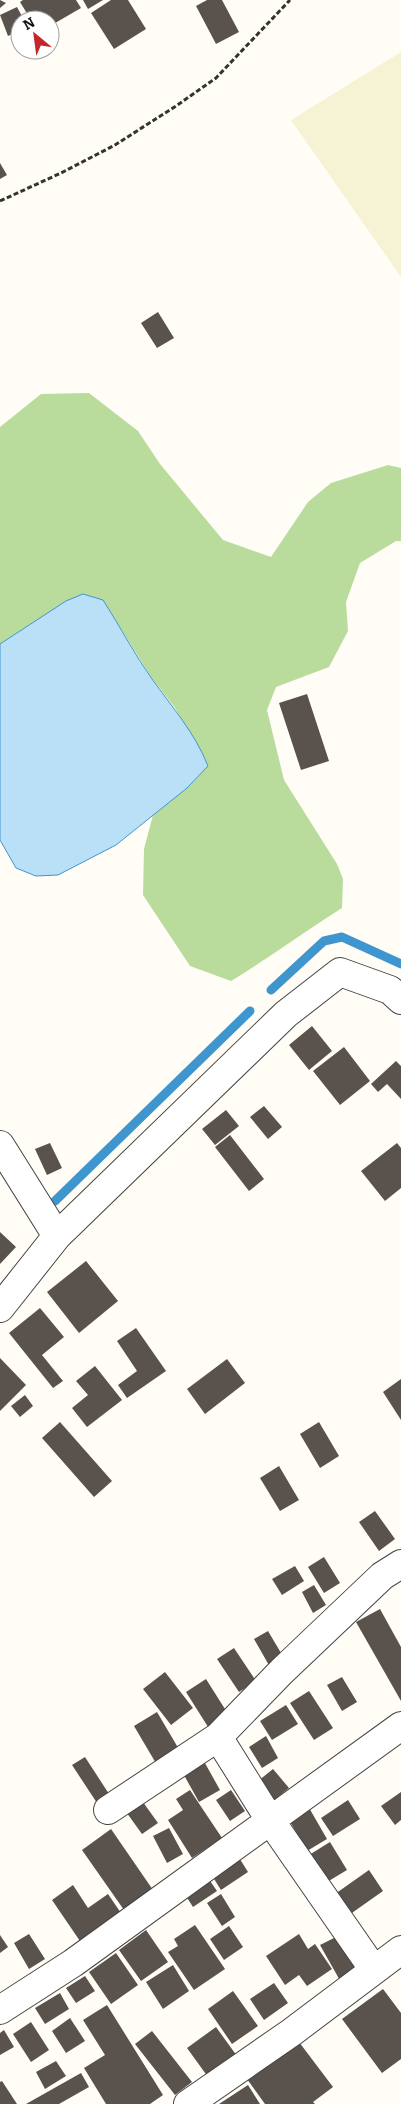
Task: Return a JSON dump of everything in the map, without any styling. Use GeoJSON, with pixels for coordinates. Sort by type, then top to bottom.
{"type":"FeatureCollection","features":[{"type":"Feature","properties":{"kind":"street"},"geometry":{"type":"LineString","coordinates":[[0,1308],[57,1236],[286,1014],[340,972],[397,991]]}},
{"type":"Feature","properties":{"kind":"street"},"geometry":{"type":"LineString","coordinates":[[0,1145],[57,1236]]}},
{"type":"Feature","properties":{"kind":"street"},"geometry":{"type":"LineString","coordinates":[[108,1810],[218,1737],[282,1671],[382,1576],[401,1564]]}},
{"type":"Feature","properties":{"kind":"street"},"geometry":{"type":"LineString","coordinates":[[0,2010],[73,1963],[401,1726]]}},
{"type":"Feature","properties":{"kind":"street"},"geometry":{"type":"LineString","coordinates":[[218,1737],[270,1820],[374,1970]]}},
{"type":"Feature","properties":{"kind":"street"},"geometry":{"type":"LineString","coordinates":[[188,2104],[276,2043],[401,1950]]}},
{"type":"Feature","properties":{"kind":"path"},"geometry":{"type":"LineString","coordinates":[[0,201],[61,173],[115,145],[176,106],[216,78],[290,0]]}},
{"type":"Feature","properties":{"kind":"shaded area"},"geometry":{"type":"Polygon","coordinates":[[[401,52],[401,277],[291,120],[401,52]]]}},
{"type":"Feature","properties":{"kind":"green space"},"geometry":{"type":"Polygon","coordinates":[[[89,393],[138,431],[160,464],[223,540],[271,557],[308,502],[331,483],[388,465],[401,468],[401,541],[396,541],[360,563],[346,602],[348,631],[329,667],[276,687],[267,710],[284,780],[337,864],[343,879],[342,908],[231,981],[190,966],[143,895],[144,849],[153,815],[187,788],[208,766],[175,708],[151,677],[103,600],[66,601],[0,644],[0,427],[41,394],[89,393]]]}},
{"type":"Feature","properties":{"kind":"water"},"geometry":{"type":"Polygon","coordinates":[[[83,594],[103,600],[145,669],[197,742],[208,766],[187,788],[116,845],[58,875],[36,876],[16,868],[0,840],[0,644],[66,601],[83,594]]]}},
{"type":"Feature","properties":{"kind":"building"},"geometry":{"type":"Polygon","coordinates":[[[0,0],[6,3],[0,8],[0,0]]]}},
{"type":"Feature","properties":{"kind":"building"},"geometry":{"type":"Polygon","coordinates":[[[23,0],[76,0],[81,8],[60,20],[60,10],[25,10],[20,2],[23,0]]]}},
{"type":"Feature","properties":{"kind":"building"},"geometry":{"type":"Polygon","coordinates":[[[83,0],[103,0],[88,9],[83,0]]]}},
{"type":"Feature","properties":{"kind":"building"},"geometry":{"type":"Polygon","coordinates":[[[111,0],[128,0],[146,29],[114,49],[91,13],[111,0]]]}},
{"type":"Feature","properties":{"kind":"building"},"geometry":{"type":"Polygon","coordinates":[[[207,0],[222,0],[239,32],[216,44],[196,6],[207,0]]]}},
{"type":"Feature","properties":{"kind":"building"},"geometry":{"type":"Polygon","coordinates":[[[10,10],[10,35],[8,36],[0,15],[10,10]]]}},
{"type":"Feature","properties":{"kind":"building"},"geometry":{"type":"Polygon","coordinates":[[[0,163],[7,175],[0,179],[0,163]]]}},
{"type":"Feature","properties":{"kind":"building"},"geometry":{"type":"Polygon","coordinates":[[[158,312],[174,338],[157,348],[141,323],[158,312]]]}},
{"type":"Feature","properties":{"kind":"building"},"geometry":{"type":"Polygon","coordinates":[[[307,694],[329,761],[301,770],[279,703],[307,694]]]}},
{"type":"Feature","properties":{"kind":"building"},"geometry":{"type":"Polygon","coordinates":[[[312,1026],[332,1051],[309,1070],[289,1045],[312,1026]]]}},
{"type":"Feature","properties":{"kind":"building"},"geometry":{"type":"Polygon","coordinates":[[[344,1047],[370,1081],[340,1105],[313,1071],[344,1047]]]}},
{"type":"Feature","properties":{"kind":"building"},"geometry":{"type":"Polygon","coordinates":[[[396,1061],[401,1066],[401,1099],[387,1084],[378,1092],[371,1084],[396,1061]]]}},
{"type":"Feature","properties":{"kind":"building"},"geometry":{"type":"Polygon","coordinates":[[[264,1106],[282,1127],[268,1139],[250,1117],[264,1106]]]}},
{"type":"Feature","properties":{"kind":"building"},"geometry":{"type":"Polygon","coordinates":[[[226,1110],[239,1126],[215,1145],[202,1129],[226,1110]]]}},
{"type":"Feature","properties":{"kind":"building"},"geometry":{"type":"Polygon","coordinates":[[[230,1135],[264,1179],[249,1191],[215,1147],[230,1135]]]}},
{"type":"Feature","properties":{"kind":"building"},"geometry":{"type":"Polygon","coordinates":[[[50,1143],[62,1168],[47,1175],[35,1149],[50,1143]]]}},
{"type":"Feature","properties":{"kind":"building"},"geometry":{"type":"Polygon","coordinates":[[[397,1143],[401,1148],[401,1188],[385,1201],[361,1171],[397,1143]]]}},
{"type":"Feature","properties":{"kind":"building"},"geometry":{"type":"Polygon","coordinates":[[[0,1232],[16,1247],[0,1264],[0,1232]]]}},
{"type":"Feature","properties":{"kind":"building"},"geometry":{"type":"Polygon","coordinates":[[[86,1261],[118,1301],[79,1333],[47,1292],[86,1261]]]}},
{"type":"Feature","properties":{"kind":"building"},"geometry":{"type":"Polygon","coordinates":[[[40,1308],[64,1337],[42,1355],[63,1381],[53,1388],[9,1333],[40,1308]]]}},
{"type":"Feature","properties":{"kind":"building"},"geometry":{"type":"Polygon","coordinates":[[[136,1328],[166,1371],[127,1398],[118,1385],[137,1371],[117,1341],[136,1328]]]}},
{"type":"Feature","properties":{"kind":"building"},"geometry":{"type":"Polygon","coordinates":[[[0,1358],[26,1385],[0,1411],[0,1358]]]}},
{"type":"Feature","properties":{"kind":"building"},"geometry":{"type":"Polygon","coordinates":[[[227,1359],[245,1383],[205,1414],[187,1389],[227,1359]]]}},
{"type":"Feature","properties":{"kind":"building"},"geometry":{"type":"Polygon","coordinates":[[[95,1366],[122,1400],[87,1427],[72,1408],[88,1395],[76,1381],[95,1366]]]}},
{"type":"Feature","properties":{"kind":"building"},"geometry":{"type":"Polygon","coordinates":[[[401,1379],[401,1420],[383,1392],[401,1379]]]}},
{"type":"Feature","properties":{"kind":"building"},"geometry":{"type":"Polygon","coordinates":[[[25,1395],[33,1406],[20,1417],[11,1406],[25,1395]]]}},
{"type":"Feature","properties":{"kind":"building"},"geometry":{"type":"Polygon","coordinates":[[[60,1422],[112,1481],[94,1497],[42,1438],[60,1422]]]}},
{"type":"Feature","properties":{"kind":"building"},"geometry":{"type":"Polygon","coordinates":[[[319,1422],[339,1456],[320,1468],[300,1434],[319,1422]]]}},
{"type":"Feature","properties":{"kind":"building"},"geometry":{"type":"Polygon","coordinates":[[[279,1466],[299,1500],[280,1511],[260,1478],[279,1466]]]}},
{"type":"Feature","properties":{"kind":"building"},"geometry":{"type":"Polygon","coordinates":[[[375,1511],[395,1539],[379,1551],[359,1522],[375,1511]]]}},
{"type":"Feature","properties":{"kind":"building"},"geometry":{"type":"Polygon","coordinates":[[[324,1557],[340,1583],[324,1593],[308,1567],[324,1557]]]}},
{"type":"Feature","properties":{"kind":"building"},"geometry":{"type":"Polygon","coordinates":[[[295,1566],[304,1581],[282,1595],[272,1579],[295,1566]]]}},
{"type":"Feature","properties":{"kind":"building"},"geometry":{"type":"Polygon","coordinates":[[[314,1585],[326,1605],[313,1613],[302,1592],[314,1585]]]}},
{"type":"Feature","properties":{"kind":"building"},"geometry":{"type":"Polygon","coordinates":[[[380,1609],[401,1647],[401,1701],[356,1622],[380,1609]]]}},
{"type":"Feature","properties":{"kind":"building"},"geometry":{"type":"Polygon","coordinates":[[[268,1631],[284,1658],[270,1667],[254,1639],[268,1631]]]}},
{"type":"Feature","properties":{"kind":"building"},"geometry":{"type":"Polygon","coordinates":[[[234,1648],[256,1681],[239,1692],[217,1659],[234,1648]]]}},
{"type":"Feature","properties":{"kind":"building"},"geometry":{"type":"Polygon","coordinates":[[[165,1672],[193,1708],[171,1725],[143,1689],[165,1672]]]}},
{"type":"Feature","properties":{"kind":"building"},"geometry":{"type":"Polygon","coordinates":[[[342,1677],[357,1702],[342,1711],[327,1685],[342,1677]]]}},
{"type":"Feature","properties":{"kind":"building"},"geometry":{"type":"Polygon","coordinates":[[[206,1679],[230,1717],[210,1730],[186,1692],[206,1679]]]}},
{"type":"Feature","properties":{"kind":"building"},"geometry":{"type":"Polygon","coordinates":[[[309,1691],[333,1728],[314,1740],[290,1703],[309,1691]]]}},
{"type":"Feature","properties":{"kind":"building"},"geometry":{"type":"Polygon","coordinates":[[[286,1705],[298,1724],[272,1740],[260,1721],[286,1705]]]}},
{"type":"Feature","properties":{"kind":"building"},"geometry":{"type":"Polygon","coordinates":[[[157,1712],[180,1751],[157,1765],[134,1726],[157,1712]]]}},
{"type":"Feature","properties":{"kind":"building"},"geometry":{"type":"Polygon","coordinates":[[[266,1736],[278,1758],[262,1768],[249,1747],[266,1736]]]}},
{"type":"Feature","properties":{"kind":"building"},"geometry":{"type":"Polygon","coordinates":[[[201,1756],[220,1790],[199,1802],[180,1768],[201,1756]]]}},
{"type":"Feature","properties":{"kind":"building"},"geometry":{"type":"Polygon","coordinates":[[[85,1757],[111,1797],[99,1806],[72,1765],[85,1757]]]}},
{"type":"Feature","properties":{"kind":"building"},"geometry":{"type":"Polygon","coordinates":[[[273,1769],[289,1788],[273,1801],[258,1781],[273,1769]]]}},
{"type":"Feature","properties":{"kind":"building"},"geometry":{"type":"Polygon","coordinates":[[[190,1790],[222,1838],[192,1858],[168,1820],[183,1810],[176,1799],[190,1790]]]}},
{"type":"Feature","properties":{"kind":"building"},"geometry":{"type":"Polygon","coordinates":[[[231,1790],[245,1811],[230,1821],[216,1800],[231,1790]]]}},
{"type":"Feature","properties":{"kind":"building"},"geometry":{"type":"Polygon","coordinates":[[[401,1792],[401,1820],[395,1825],[381,1806],[401,1792]]]}},
{"type":"Feature","properties":{"kind":"building"},"geometry":{"type":"Polygon","coordinates":[[[140,1798],[158,1823],[142,1834],[124,1809],[140,1798]]]}},
{"type":"Feature","properties":{"kind":"building"},"geometry":{"type":"Polygon","coordinates":[[[348,1800],[360,1819],[333,1836],[321,1818],[348,1800]]]}},
{"type":"Feature","properties":{"kind":"building"},"geometry":{"type":"Polygon","coordinates":[[[308,1806],[327,1839],[307,1851],[288,1818],[308,1806]]]}},
{"type":"Feature","properties":{"kind":"building"},"geometry":{"type":"Polygon","coordinates":[[[169,1828],[183,1854],[167,1863],[153,1836],[169,1828]]]}},
{"type":"Feature","properties":{"kind":"building"},"geometry":{"type":"Polygon","coordinates":[[[111,1829],[153,1890],[124,1910],[82,1850],[111,1829]]]}},
{"type":"Feature","properties":{"kind":"building"},"geometry":{"type":"Polygon","coordinates":[[[330,1842],[347,1870],[327,1882],[309,1855],[330,1842]]]}},
{"type":"Feature","properties":{"kind":"building"},"geometry":{"type":"Polygon","coordinates":[[[238,1856],[248,1872],[221,1890],[211,1874],[238,1856]]]}},
{"type":"Feature","properties":{"kind":"building"},"geometry":{"type":"Polygon","coordinates":[[[369,1870],[383,1891],[349,1915],[335,1894],[369,1870]]]}},
{"type":"Feature","properties":{"kind":"building"},"geometry":{"type":"Polygon","coordinates":[[[208,1878],[217,1891],[193,1907],[184,1893],[208,1878]]]}},
{"type":"Feature","properties":{"kind":"building"},"geometry":{"type":"Polygon","coordinates":[[[73,1885],[88,1908],[108,1894],[123,1916],[82,1944],[52,1900],[73,1885]]]}},
{"type":"Feature","properties":{"kind":"building"},"geometry":{"type":"Polygon","coordinates":[[[221,1894],[235,1917],[222,1926],[207,1903],[221,1894]]]}},
{"type":"Feature","properties":{"kind":"building"},"geometry":{"type":"Polygon","coordinates":[[[195,1925],[225,1969],[194,1990],[168,1952],[178,1946],[174,1939],[195,1925]]]}},
{"type":"Feature","properties":{"kind":"building"},"geometry":{"type":"Polygon","coordinates":[[[229,1926],[243,1947],[224,1960],[210,1939],[229,1926]]]}},
{"type":"Feature","properties":{"kind":"building"},"geometry":{"type":"Polygon","coordinates":[[[146,1930],[168,1962],[141,1981],[119,1950],[146,1930]]]}},
{"type":"Feature","properties":{"kind":"building"},"geometry":{"type":"Polygon","coordinates":[[[29,1934],[45,1959],[29,1969],[14,1943],[29,1934]]]}},
{"type":"Feature","properties":{"kind":"building"},"geometry":{"type":"Polygon","coordinates":[[[299,1934],[308,1949],[315,1944],[332,1969],[307,1986],[299,1975],[285,1985],[266,1956],[299,1934]]]}},
{"type":"Feature","properties":{"kind":"building"},"geometry":{"type":"Polygon","coordinates":[[[0,1935],[8,1947],[0,1953],[0,1935]]]}},
{"type":"Feature","properties":{"kind":"building"},"geometry":{"type":"Polygon","coordinates":[[[340,1935],[361,1972],[342,1984],[320,1945],[340,1935]]]}},
{"type":"Feature","properties":{"kind":"building"},"geometry":{"type":"Polygon","coordinates":[[[116,1953],[138,1985],[111,2004],[89,1972],[116,1953]]]}},
{"type":"Feature","properties":{"kind":"building"},"geometry":{"type":"Polygon","coordinates":[[[173,1965],[189,1991],[163,2009],[146,1982],[173,1965]]]}},
{"type":"Feature","properties":{"kind":"building"},"geometry":{"type":"Polygon","coordinates":[[[85,1976],[95,1991],[76,2003],[66,1988],[85,1976]]]}},
{"type":"Feature","properties":{"kind":"building"},"geometry":{"type":"Polygon","coordinates":[[[274,1983],[288,2003],[264,2020],[250,1999],[274,1983]]]}},
{"type":"Feature","properties":{"kind":"building"},"geometry":{"type":"Polygon","coordinates":[[[383,1989],[401,2013],[401,2059],[382,2073],[342,2019],[383,1989]]]}},
{"type":"Feature","properties":{"kind":"building"},"geometry":{"type":"Polygon","coordinates":[[[233,1991],[258,2026],[232,2044],[208,2009],[233,1991]]]}},
{"type":"Feature","properties":{"kind":"building"},"geometry":{"type":"Polygon","coordinates":[[[60,1993],[69,2009],[45,2024],[35,2008],[60,1993]]]}},
{"type":"Feature","properties":{"kind":"building"},"geometry":{"type":"Polygon","coordinates":[[[107,2005],[163,2095],[150,2104],[106,2104],[84,2068],[105,2055],[83,2020],[107,2005]]]}},
{"type":"Feature","properties":{"kind":"building"},"geometry":{"type":"Polygon","coordinates":[[[70,2018],[85,2041],[66,2053],[52,2031],[70,2018]]]}},
{"type":"Feature","properties":{"kind":"building"},"geometry":{"type":"Polygon","coordinates":[[[31,2022],[49,2050],[31,2062],[13,2034],[31,2022]]]}},
{"type":"Feature","properties":{"kind":"building"},"geometry":{"type":"Polygon","coordinates":[[[216,2027],[237,2056],[208,2077],[187,2048],[216,2027]]]}},
{"type":"Feature","properties":{"kind":"building"},"geometry":{"type":"Polygon","coordinates":[[[4,2030],[14,2047],[0,2055],[0,2033],[4,2030]]]}},
{"type":"Feature","properties":{"kind":"building"},"geometry":{"type":"Polygon","coordinates":[[[152,2031],[192,2082],[175,2095],[135,2044],[152,2031]]]}},
{"type":"Feature","properties":{"kind":"building"},"geometry":{"type":"Polygon","coordinates":[[[299,2042],[333,2087],[313,2102],[315,2104],[265,2104],[247,2079],[299,2042]]]}},
{"type":"Feature","properties":{"kind":"building"},"geometry":{"type":"Polygon","coordinates":[[[56,2061],[66,2076],[45,2089],[36,2072],[56,2061]]]}},
{"type":"Feature","properties":{"kind":"building"},"geometry":{"type":"Polygon","coordinates":[[[81,2073],[89,2087],[59,2104],[26,2104],[81,2073]]]}},
{"type":"Feature","properties":{"kind":"building"},"geometry":{"type":"Polygon","coordinates":[[[2,2081],[17,2104],[0,2104],[0,2082],[2,2081]]]}},
{"type":"Feature","properties":{"kind":"building"},"geometry":{"type":"Polygon","coordinates":[[[248,2085],[260,2104],[219,2104],[248,2085]]]}},
{"type":"Feature","properties":{"kind":"waterway"},"geometry":{"type":"LineString","coordinates":[[271,990],[324,941],[342,937],[401,964]]}},
{"type":"Feature","properties":{"kind":"waterway"},"geometry":{"type":"LineString","coordinates":[[55,1201],[250,1011]]}}]}
